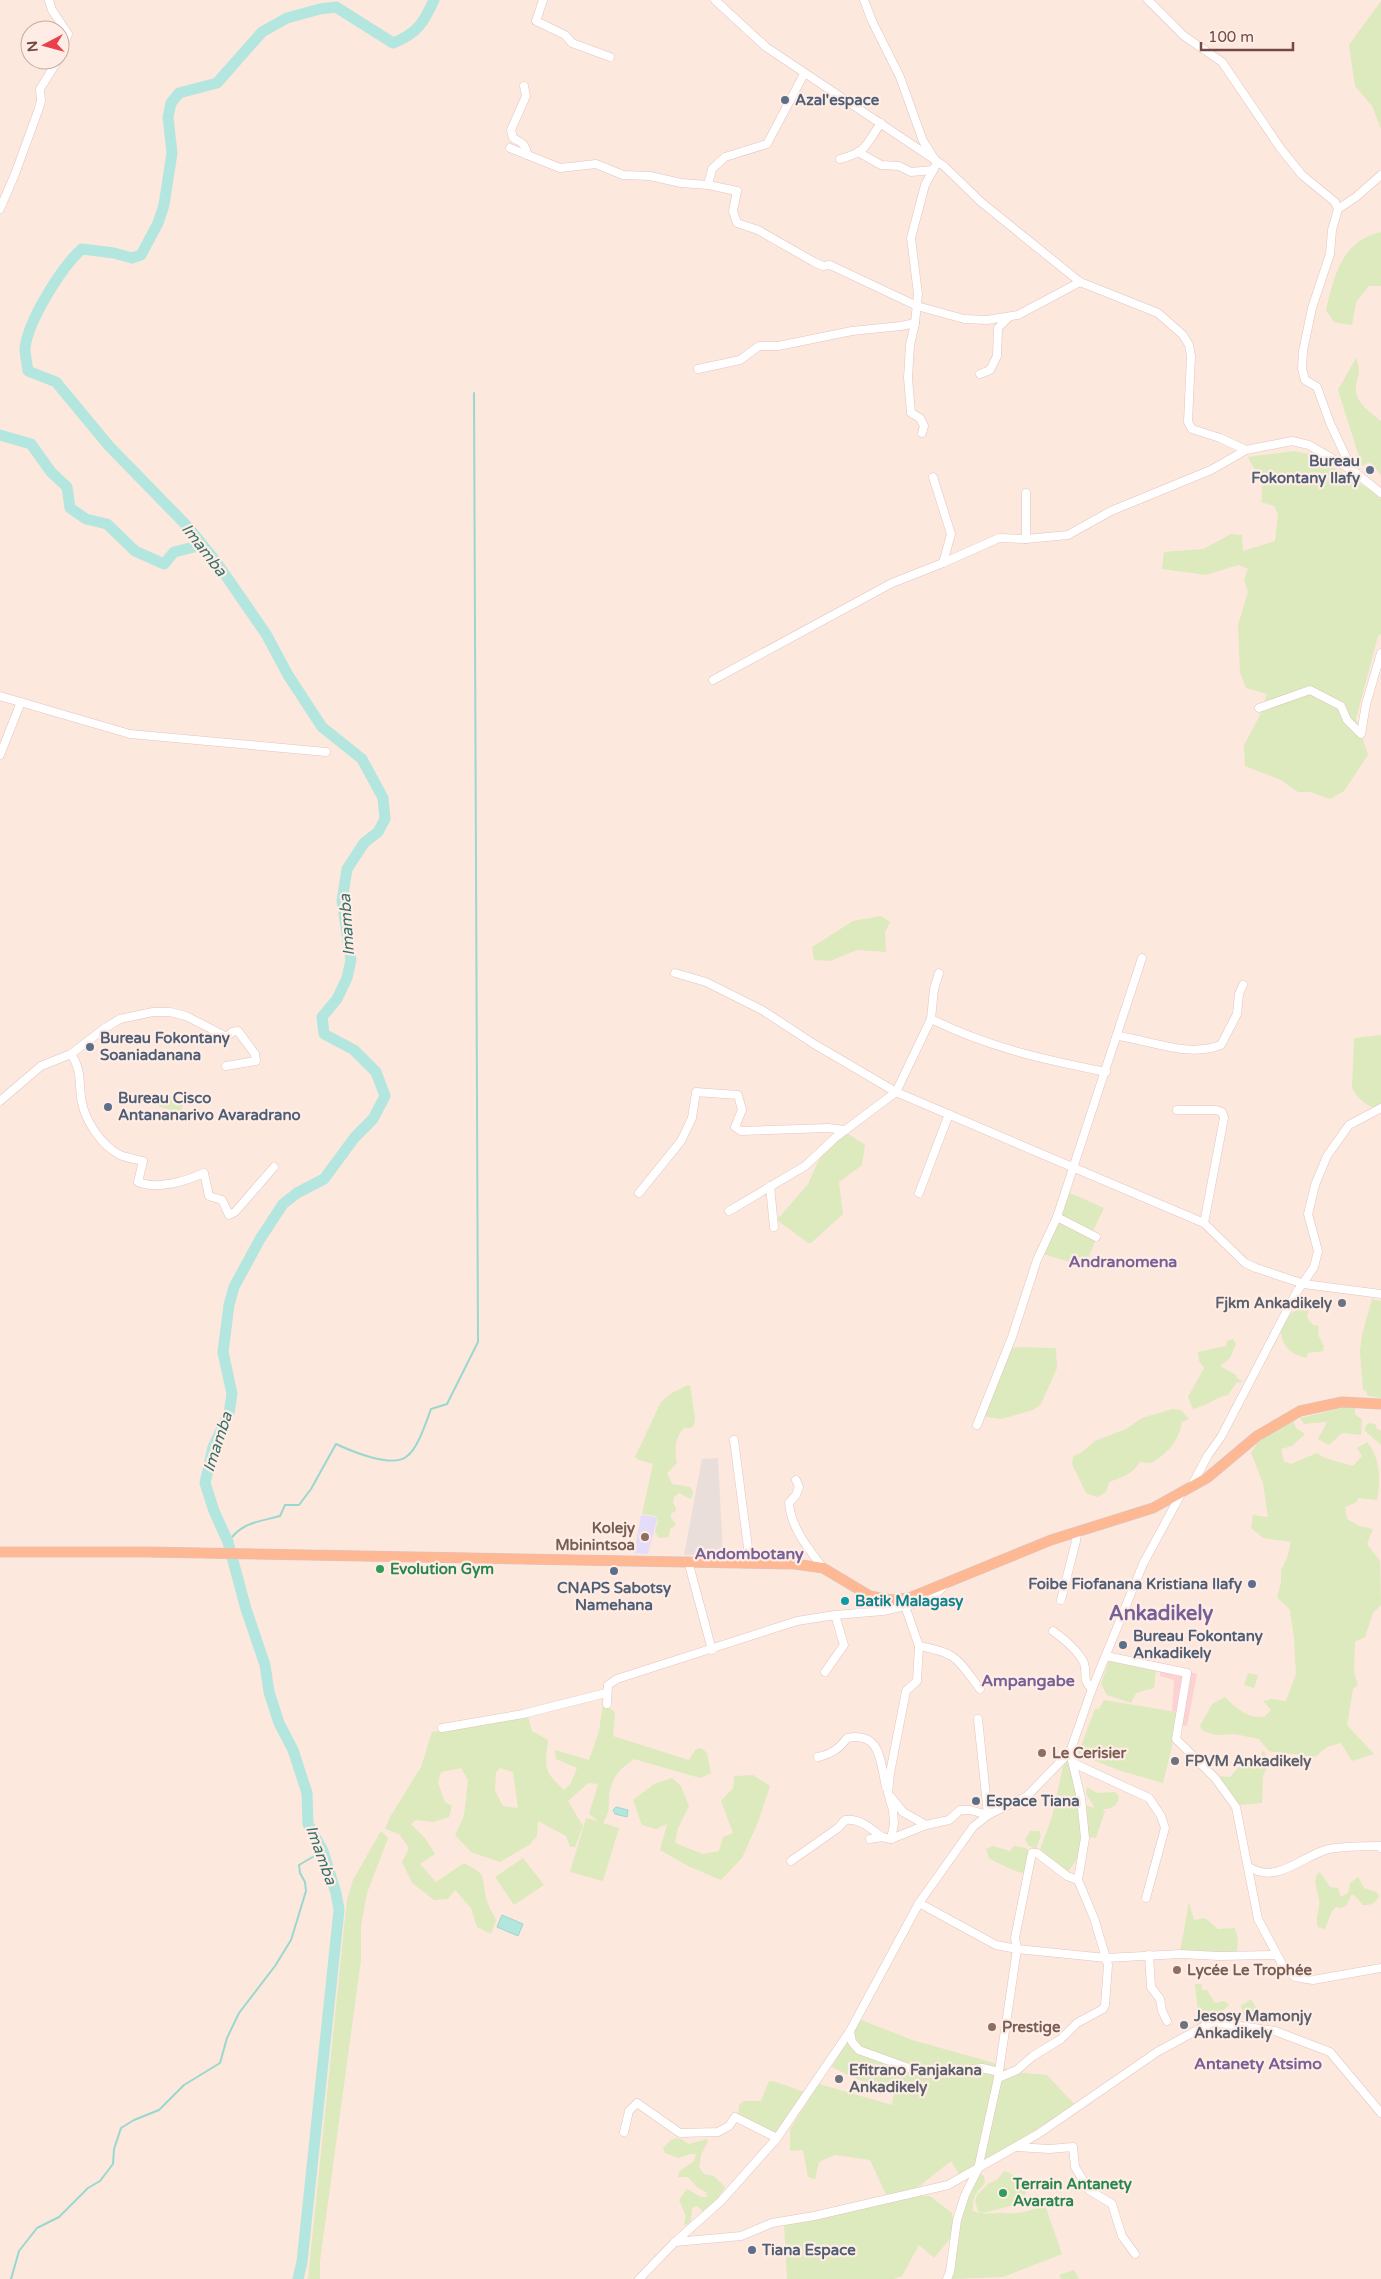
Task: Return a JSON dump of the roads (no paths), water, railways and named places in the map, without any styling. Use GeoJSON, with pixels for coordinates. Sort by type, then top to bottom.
{"type":"FeatureCollection","features":[{"type":"Feature","properties":{"kind":"main road"},"geometry":{"type":"LineString","coordinates":[[0,1552],[110,1551],[795,1564],[823,1568],[863,1594],[891,1600],[909,1598],[1077,1532],[1153,1508],[1207,1478],[1257,1436],[1300,1411],[1342,1402],[1381,1404]]}},
{"type":"Feature","properties":{"kind":"street"},"geometry":{"type":"LineString","coordinates":[[49,0],[52,10],[59,20]]}},
{"type":"Feature","properties":{"kind":"street"},"geometry":{"type":"LineString","coordinates":[[543,0],[536,21],[565,35],[572,43],[610,57]]}},
{"type":"Feature","properties":{"kind":"street"},"geometry":{"type":"LineString","coordinates":[[716,0],[766,47],[804,74],[881,123],[935,166]]}},
{"type":"Feature","properties":{"kind":"street"},"geometry":{"type":"LineString","coordinates":[[864,0],[876,30],[900,77],[923,141],[935,166]]}},
{"type":"Feature","properties":{"kind":"street"},"geometry":{"type":"LineString","coordinates":[[1148,0],[1184,36],[1222,62],[1284,153],[1302,175],[1336,202],[1338,209],[1332,230],[1330,254],[1312,308],[1303,351],[1302,369],[1305,380],[1317,387],[1330,423],[1352,470]]}},
{"type":"Feature","properties":{"kind":"street"},"geometry":{"type":"LineString","coordinates":[[0,209],[16,174],[38,111],[41,101],[40,89],[52,70]]}},
{"type":"Feature","properties":{"kind":"street"},"geometry":{"type":"LineString","coordinates":[[708,185],[712,169],[725,158],[767,144],[804,74]]}},
{"type":"Feature","properties":{"kind":"street"},"geometry":{"type":"LineString","coordinates":[[524,86],[526,96],[511,130],[513,138],[524,144],[527,149],[527,155]]}},
{"type":"Feature","properties":{"kind":"street"},"geometry":{"type":"LineString","coordinates":[[840,159],[858,152],[871,141],[881,123]]}},
{"type":"Feature","properties":{"kind":"street"},"geometry":{"type":"LineString","coordinates":[[510,148],[560,168],[596,164],[623,175],[650,176],[681,183],[708,185],[737,191],[733,211],[736,223],[758,230],[814,262],[823,266],[830,265],[917,306],[964,319],[987,320],[1018,315],[1080,282]]}},
{"type":"Feature","properties":{"kind":"street"},"geometry":{"type":"LineString","coordinates":[[858,152],[880,165],[899,166],[911,172],[935,166],[944,166],[981,202],[1080,282],[1158,313],[1177,328],[1189,345],[1191,356],[1188,422],[1192,429],[1220,438],[1246,450]]}},
{"type":"Feature","properties":{"kind":"street"},"geometry":{"type":"LineString","coordinates":[[922,433],[924,426],[920,418],[911,413],[908,378],[910,345],[915,323],[918,294],[911,238],[925,185],[935,166]]}},
{"type":"Feature","properties":{"kind":"street"},"geometry":{"type":"LineString","coordinates":[[1338,209],[1356,197],[1381,175]]}},
{"type":"Feature","properties":{"kind":"street"},"geometry":{"type":"LineString","coordinates":[[980,374],[990,370],[997,356],[998,328],[1004,320],[1012,316]]}},
{"type":"Feature","properties":{"kind":"street"},"geometry":{"type":"LineString","coordinates":[[698,369],[740,360],[759,346],[778,346],[852,330],[915,323]]}},
{"type":"Feature","properties":{"kind":"street"},"geometry":{"type":"LineString","coordinates":[[714,680],[892,583],[943,563],[998,538],[1026,539],[1068,535],[1111,511],[1211,470],[1246,450],[1292,441],[1309,446],[1352,470],[1381,494]]}},
{"type":"Feature","properties":{"kind":"street"},"geometry":{"type":"LineString","coordinates":[[933,478],[951,534],[943,563]]}},
{"type":"Feature","properties":{"kind":"street"},"geometry":{"type":"LineString","coordinates":[[1026,493],[1026,539]]}},
{"type":"Feature","properties":{"kind":"street"},"geometry":{"type":"LineString","coordinates":[[1259,708],[1310,690],[1341,706],[1347,720],[1361,734],[1366,704],[1381,654]]}},
{"type":"Feature","properties":{"kind":"street"},"geometry":{"type":"LineString","coordinates":[[0,696],[130,734],[326,752]]}},
{"type":"Feature","properties":{"kind":"street"},"geometry":{"type":"LineString","coordinates":[[0,755],[21,702]]}},
{"type":"Feature","properties":{"kind":"street"},"geometry":{"type":"LineString","coordinates":[[977,1425],[1012,1337],[1036,1260],[1057,1217],[1142,958]]}},
{"type":"Feature","properties":{"kind":"street"},"geometry":{"type":"LineString","coordinates":[[674,972],[706,982],[762,1010],[814,1044],[896,1092],[1204,1223],[1245,1262],[1256,1268],[1304,1284],[1381,1294]]}},
{"type":"Feature","properties":{"kind":"street"},"geometry":{"type":"LineString","coordinates":[[729,1211],[804,1166],[845,1130],[896,1092],[932,1019],[934,989],[939,973]]}},
{"type":"Feature","properties":{"kind":"street"},"geometry":{"type":"LineString","coordinates":[[1117,1036],[1138,1038],[1179,1049],[1210,1049],[1220,1045],[1237,1014],[1239,994],[1243,985]]}},
{"type":"Feature","properties":{"kind":"street"},"geometry":{"type":"LineString","coordinates":[[0,1101],[42,1066],[71,1054],[120,1019],[153,1012],[170,1012],[186,1016],[227,1037],[232,1032],[238,1031],[255,1054],[256,1061],[226,1066]]}},
{"type":"Feature","properties":{"kind":"street"},"geometry":{"type":"LineString","coordinates":[[932,1019],[989,1044],[1043,1060],[1106,1072]]}},
{"type":"Feature","properties":{"kind":"street"},"geometry":{"type":"LineString","coordinates":[[71,1054],[78,1064],[82,1102],[92,1127],[114,1151],[143,1161],[138,1182],[166,1184],[192,1178],[204,1172],[209,1196],[222,1200],[229,1216],[235,1212],[274,1167]]}},
{"type":"Feature","properties":{"kind":"street"},"geometry":{"type":"LineString","coordinates":[[639,1193],[681,1141],[692,1118],[696,1092],[738,1096],[742,1110],[736,1127],[741,1132],[828,1128],[845,1130]]}},
{"type":"Feature","properties":{"kind":"street"},"geometry":{"type":"LineString","coordinates":[[1191,1487],[1221,1436],[1296,1293],[1314,1267],[1318,1252],[1308,1214],[1315,1185],[1327,1156],[1349,1125],[1381,1108]]}},
{"type":"Feature","properties":{"kind":"street"},"geometry":{"type":"LineString","coordinates":[[1177,1110],[1216,1110],[1222,1112],[1224,1118],[1204,1223]]}},
{"type":"Feature","properties":{"kind":"street"},"geometry":{"type":"LineString","coordinates":[[919,1193],[949,1114]]}},
{"type":"Feature","properties":{"kind":"street"},"geometry":{"type":"LineString","coordinates":[[770,1186],[774,1227]]}},
{"type":"Feature","properties":{"kind":"street"},"geometry":{"type":"LineString","coordinates":[[1057,1217],[1096,1237]]}},
{"type":"Feature","properties":{"kind":"street"},"geometry":{"type":"LineString","coordinates":[[734,1440],[750,1563]]}},
{"type":"Feature","properties":{"kind":"street"},"geometry":{"type":"LineString","coordinates":[[796,1480],[799,1487],[796,1495],[789,1503],[791,1516],[802,1540],[823,1568]]}},
{"type":"Feature","properties":{"kind":"street"},"geometry":{"type":"LineString","coordinates":[[639,2279],[675,2242],[721,2201],[778,2138],[850,2031],[919,1903],[972,1827],[988,1815],[1027,1796],[1070,1752],[1092,1689],[1143,1564],[1181,1494]]}},
{"type":"Feature","properties":{"kind":"street"},"geometry":{"type":"LineString","coordinates":[[1061,1600],[1077,1532]]}},
{"type":"Feature","properties":{"kind":"street"},"geometry":{"type":"LineString","coordinates":[[688,1561],[712,1650]]}},
{"type":"Feature","properties":{"kind":"street"},"geometry":{"type":"LineString","coordinates":[[607,1704],[606,1693],[608,1686],[616,1680],[797,1621],[835,1615],[883,1611],[905,1606],[931,1598],[949,1581]]}},
{"type":"Feature","properties":{"kind":"street"},"geometry":{"type":"LineString","coordinates":[[905,1606],[919,1646],[917,1681],[906,1691],[890,1772],[888,1793],[904,1812],[926,1825]]}},
{"type":"Feature","properties":{"kind":"street"},"geometry":{"type":"LineString","coordinates":[[825,1672],[844,1645],[835,1615]]}},
{"type":"Feature","properties":{"kind":"street"},"geometry":{"type":"LineString","coordinates":[[1053,1630],[1066,1640],[1083,1661],[1085,1680],[1092,1689]]}},
{"type":"Feature","properties":{"kind":"street"},"geometry":{"type":"LineString","coordinates":[[919,1646],[942,1650],[956,1658],[980,1690]]}},
{"type":"Feature","properties":{"kind":"street"},"geometry":{"type":"LineString","coordinates":[[1106,1656],[1187,1673],[1176,1739],[1215,1778],[1236,1807],[1258,1920],[1283,1966],[1295,1977],[1314,1980],[1381,1968]]}},
{"type":"Feature","properties":{"kind":"street"},"geometry":{"type":"LineString","coordinates":[[442,1728],[523,1714],[606,1693]]}},
{"type":"Feature","properties":{"kind":"street"},"geometry":{"type":"LineString","coordinates":[[978,1719],[988,1815]]}},
{"type":"Feature","properties":{"kind":"street"},"geometry":{"type":"LineString","coordinates":[[818,1757],[829,1754],[841,1746],[847,1738],[859,1735],[868,1738],[874,1744],[893,1810],[894,1824],[891,1839]]}},
{"type":"Feature","properties":{"kind":"street"},"geometry":{"type":"LineString","coordinates":[[850,2031],[852,2042],[859,2050],[926,2074],[982,2068],[999,2075],[1017,2070],[1033,2056],[1061,2039],[1076,2023],[1103,2009],[1106,2005],[1108,1973],[1106,1958],[1094,1918],[1078,1880],[1085,1838],[1080,1798],[1070,1752]]}},
{"type":"Feature","properties":{"kind":"street"},"geometry":{"type":"LineString","coordinates":[[1073,1763],[1148,1798],[1161,1816],[1165,1828],[1146,1898]]}},
{"type":"Feature","properties":{"kind":"street"},"geometry":{"type":"LineString","coordinates":[[870,1839],[882,1837],[891,1839],[926,1825],[949,1820],[960,1810],[970,1810],[988,1815]]}},
{"type":"Feature","properties":{"kind":"street"},"geometry":{"type":"LineString","coordinates":[[791,1861],[838,1828],[845,1820],[854,1819],[863,1823],[882,1837]]}},
{"type":"Feature","properties":{"kind":"street"},"geometry":{"type":"LineString","coordinates":[[1249,1867],[1256,1871],[1288,1870],[1312,1855],[1328,1850],[1346,1846],[1380,1846],[1381,1848]]}},
{"type":"Feature","properties":{"kind":"street"},"geometry":{"type":"LineString","coordinates":[[947,2279],[950,2272],[957,2220],[964,2195],[978,2169],[999,2075],[1017,1949],[1015,1938],[1032,1854],[1037,1853],[1067,1876],[1078,1880]]}},
{"type":"Feature","properties":{"kind":"street"},"geometry":{"type":"LineString","coordinates":[[919,1903],[996,1945],[1017,1949],[1106,1958],[1149,1955],[1276,1955]]}},
{"type":"Feature","properties":{"kind":"street"},"geometry":{"type":"LineString","coordinates":[[1149,1955],[1151,1987],[1160,1999],[1162,2011],[1167,2021]]}},
{"type":"Feature","properties":{"kind":"street"},"geometry":{"type":"LineString","coordinates":[[675,2242],[741,2236],[772,2223],[814,2216],[948,2185],[1017,2146],[1157,2052],[1212,2022],[1275,2031],[1330,2052],[1381,2113]]}},
{"type":"Feature","properties":{"kind":"street"},"geometry":{"type":"LineString","coordinates":[[624,2132],[629,2111],[637,2103],[680,2133],[718,2132],[729,2126],[734,2117],[778,2138]]}},
{"type":"Feature","properties":{"kind":"street"},"geometry":{"type":"LineString","coordinates":[[1017,2146],[1049,2149],[1073,2147],[1075,2168],[1089,2190],[1112,2204],[1122,2236],[1135,2254]]}},
{"type":"Feature","properties":{"kind":"water"},"geometry":{"type":"Polygon","coordinates":[[[616,1807],[628,1810],[627,1817],[615,1814],[613,1810],[616,1807]]]}},
{"type":"Feature","properties":{"kind":"water"},"geometry":{"type":"Polygon","coordinates":[[[502,1915],[523,1924],[518,1936],[497,1927],[502,1915]]]}},
{"type":"Feature","properties":{"kind":"waterway","name":"Imamba"},"geometry":{"type":"LineString","coordinates":[[298,2279],[302,2262],[339,1910],[336,1893],[323,1851],[308,1824],[307,1793],[293,1750],[279,1723],[269,1692],[265,1665],[246,1609],[228,1542],[214,1511],[205,1483],[213,1447],[229,1413],[232,1394],[223,1352],[229,1305],[234,1287],[260,1239],[283,1204],[297,1193],[324,1179],[355,1137],[373,1119],[385,1096],[376,1072],[354,1050],[324,1034],[322,1017],[337,999],[347,978],[351,960],[342,901],[347,869],[364,843],[378,832],[385,819],[383,798],[362,759],[322,727],[288,675],[266,634],[217,563],[189,528],[109,446],[56,382],[28,371],[25,348],[32,324],[47,295],[65,268],[82,249],[114,253],[132,258],[141,255],[158,223],[164,205],[172,153],[168,117],[171,103],[179,93],[217,83],[262,32],[287,18],[320,9],[336,7],[393,43],[408,36],[419,26],[434,0]]}},
{"type":"Feature","properties":{"kind":"waterway"},"geometry":{"type":"LineString","coordinates":[[228,1542],[239,1530],[280,1516],[285,1505],[299,1505],[311,1489],[336,1444],[381,1460],[391,1461],[406,1457],[418,1442],[431,1409],[447,1404],[478,1342],[474,393]]}},
{"type":"Feature","properties":{"kind":"waterway"},"geometry":{"type":"LineString","coordinates":[[0,435],[31,444],[51,472],[67,487],[70,508],[86,519],[107,524],[135,551],[164,564],[174,552],[202,545]]}},
{"type":"Feature","properties":{"kind":"waterway"},"geometry":{"type":"LineString","coordinates":[[11,2279],[19,2251],[37,2228],[59,2217],[88,2188],[100,2181],[113,2164],[114,2149],[121,2128],[134,2120],[159,2110],[184,2085],[220,2063],[227,2038],[239,2013],[275,1966],[291,1940],[306,1891],[299,1865],[323,1851]]}},
{"type":"Feature","properties":{"kind":"place","name":"Azal'espace"},"geometry":{"type":"Point","coordinates":[785,100]}},
{"type":"Feature","properties":{"kind":"place","name":"Bureau Fokontany Ilafy"},"geometry":{"type":"Point","coordinates":[1370,470]}},
{"type":"Feature","properties":{"kind":"place","name":"Bureau Fokontany Soaniadanana"},"geometry":{"type":"Point","coordinates":[90,1047]}},
{"type":"Feature","properties":{"kind":"place","name":"Bureau Cisco Antananarivo Avaradrano"},"geometry":{"type":"Point","coordinates":[108,1107]}},
{"type":"Feature","properties":{"kind":"place","name":"Fjkm Ankadikely"},"geometry":{"type":"Point","coordinates":[1342,1303]}},
{"type":"Feature","properties":{"kind":"place","name":"Kolejy Mbinintsoa"},"geometry":{"type":"Point","coordinates":[645,1537]}},
{"type":"Feature","properties":{"kind":"place","name":"Evolution Gym"},"geometry":{"type":"Point","coordinates":[380,1569]}},
{"type":"Feature","properties":{"kind":"place","name":"CNAPS Sabotsy Namehana"},"geometry":{"type":"Point","coordinates":[614,1571]}},
{"type":"Feature","properties":{"kind":"place","name":"Foibe Fiofanana Kristiana Ilafy"},"geometry":{"type":"Point","coordinates":[1252,1584]}},
{"type":"Feature","properties":{"kind":"place","name":"Batik Malagasy"},"geometry":{"type":"Point","coordinates":[845,1601]}},
{"type":"Feature","properties":{"kind":"place","name":"Bureau Fokontany Ankadikely"},"geometry":{"type":"Point","coordinates":[1123,1645]}},
{"type":"Feature","properties":{"kind":"place","name":"Le Cerisier"},"geometry":{"type":"Point","coordinates":[1042,1753]}},
{"type":"Feature","properties":{"kind":"place","name":"FPVM Ankadikely"},"geometry":{"type":"Point","coordinates":[1175,1761]}},
{"type":"Feature","properties":{"kind":"place","name":"Espace Tiana"},"geometry":{"type":"Point","coordinates":[976,1801]}},
{"type":"Feature","properties":{"kind":"place","name":"Lycée Le Trophée"},"geometry":{"type":"Point","coordinates":[1177,1970]}},
{"type":"Feature","properties":{"kind":"place","name":"Jesosy Mamonjy Ankadikely"},"geometry":{"type":"Point","coordinates":[1184,2025]}},
{"type":"Feature","properties":{"kind":"place","name":"Prestige"},"geometry":{"type":"Point","coordinates":[992,2027]}},
{"type":"Feature","properties":{"kind":"place","name":"Efitrano Fanjakana Ankadikely"},"geometry":{"type":"Point","coordinates":[839,2079]}},
{"type":"Feature","properties":{"kind":"place","name":"Terrain Antanety Avaratra"},"geometry":{"type":"Point","coordinates":[1003,2193]}},
{"type":"Feature","properties":{"kind":"place","name":"Tiana Espace"},"geometry":{"type":"Point","coordinates":[752,2250]}},
{"type":"Feature","properties":{"kind":"district","name":"Andranomena"},"geometry":{"type":"Point","coordinates":[1123,1262]}},
{"type":"Feature","properties":{"kind":"district","name":"Andombotany"},"geometry":{"type":"Point","coordinates":[749,1554]}},
{"type":"Feature","properties":{"kind":"district","name":"Ankadikely"},"geometry":{"type":"Point","coordinates":[1161,1614]}},
{"type":"Feature","properties":{"kind":"district","name":"Ampangabe"},"geometry":{"type":"Point","coordinates":[1028,1681]}},
{"type":"Feature","properties":{"kind":"district","name":"Antanety Atsimo"},"geometry":{"type":"Point","coordinates":[1258,2064]}}]}
